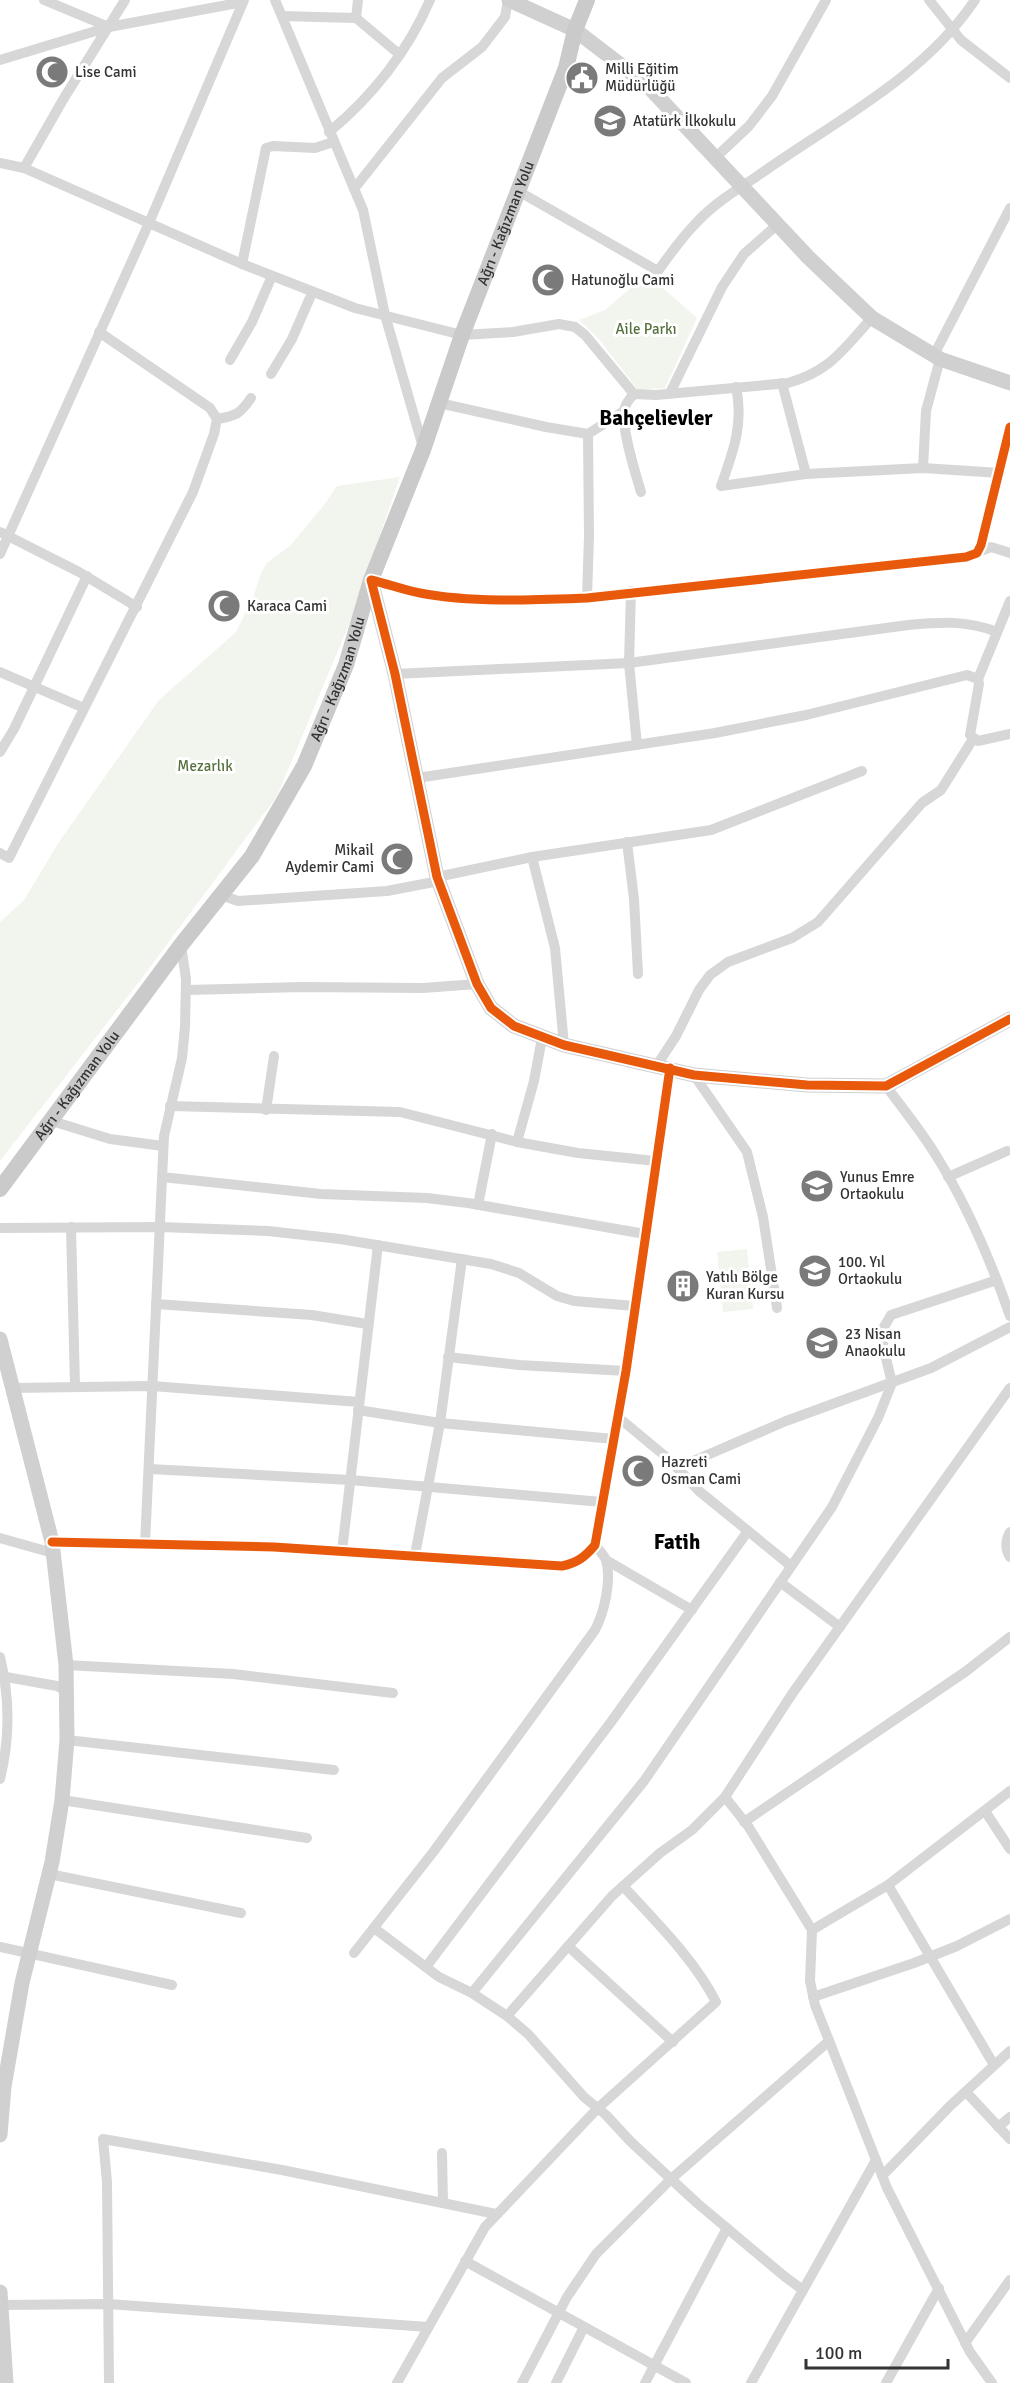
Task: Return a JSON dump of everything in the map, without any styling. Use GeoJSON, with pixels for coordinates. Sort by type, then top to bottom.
{"type":"FeatureCollection","features":[{"type":"Feature","properties":{"kind":"main road","name":"Ağrı - Kağızman Yolu"},"geometry":{"type":"LineString","coordinates":[[0,1190],[181,945],[252,856],[304,766],[345,665],[371,580],[423,450],[462,334],[566,68],[587,0]]}},
{"type":"Feature","properties":{"kind":"street"},"geometry":{"type":"LineString","coordinates":[[44,0],[109,27]]}},
{"type":"Feature","properties":{"kind":"street"},"geometry":{"type":"LineString","coordinates":[[24,168],[125,0]]}},
{"type":"Feature","properties":{"kind":"street"},"geometry":{"type":"LineString","coordinates":[[276,0],[368,226],[385,315],[423,450]]}},
{"type":"Feature","properties":{"kind":"street"},"geometry":{"type":"LineString","coordinates":[[356,18],[358,0]]}},
{"type":"Feature","properties":{"kind":"street"},"geometry":{"type":"LineString","coordinates":[[242,264],[266,148],[273,146],[315,148],[331,137],[368,97],[399,54],[423,16],[430,0]]}},
{"type":"Feature","properties":{"kind":"street"},"geometry":{"type":"LineString","coordinates":[[354,189],[442,78],[482,47],[505,17],[509,0],[576,30],[647,85],[778,224],[872,318],[937,357],[1010,383]]}},
{"type":"Feature","properties":{"kind":"street"},"geometry":{"type":"LineString","coordinates":[[715,158],[749,126],[772,96],[826,0]]}},
{"type":"Feature","properties":{"kind":"street"},"geometry":{"type":"LineString","coordinates":[[929,0],[961,40],[1010,78]]}},
{"type":"Feature","properties":{"kind":"street"},"geometry":{"type":"LineString","coordinates":[[518,190],[658,271],[698,220],[910,70],[952,31],[975,0]]}},
{"type":"Feature","properties":{"kind":"street"},"geometry":{"type":"LineString","coordinates":[[0,60],[109,27],[244,1]]}},
{"type":"Feature","properties":{"kind":"street"},"geometry":{"type":"LineString","coordinates":[[0,554],[4,534],[149,223],[244,1]]}},
{"type":"Feature","properties":{"kind":"street"},"geometry":{"type":"LineString","coordinates":[[282,16],[356,18],[399,54]]}},
{"type":"Feature","properties":{"kind":"street"},"geometry":{"type":"LineString","coordinates":[[0,163],[24,168],[242,264],[355,308],[462,334],[513,332],[559,324],[575,327],[585,335],[634,394]]}},
{"type":"Feature","properties":{"kind":"street"},"geometry":{"type":"LineString","coordinates":[[923,468],[926,411],[937,357],[1010,208]]}},
{"type":"Feature","properties":{"kind":"street"},"geometry":{"type":"LineString","coordinates":[[670,393],[722,287],[744,254],[778,224]]}},
{"type":"Feature","properties":{"kind":"street"},"geometry":{"type":"LineString","coordinates":[[998,231],[1010,236]]}},
{"type":"Feature","properties":{"kind":"street"},"geometry":{"type":"LineString","coordinates":[[230,360],[252,322],[272,276]]}},
{"type":"Feature","properties":{"kind":"street"},"geometry":{"type":"LineString","coordinates":[[271,374],[292,339],[312,293]]}},
{"type":"Feature","properties":{"kind":"street"},"geometry":{"type":"LineString","coordinates":[[439,403],[588,434],[604,426],[624,411],[634,394],[782,383],[808,377],[829,365],[872,318]]}},
{"type":"Feature","properties":{"kind":"street"},"geometry":{"type":"LineString","coordinates":[[0,853],[9,858],[137,607],[193,492],[214,434],[217,419],[210,408],[99,333]]}},
{"type":"Feature","properties":{"kind":"street"},"geometry":{"type":"LineString","coordinates":[[782,383],[806,474]]}},
{"type":"Feature","properties":{"kind":"street"},"geometry":{"type":"LineString","coordinates":[[736,387],[740,410],[738,433],[721,486],[806,474],[923,468],[1000,473]]}},
{"type":"Feature","properties":{"kind":"street"},"geometry":{"type":"LineString","coordinates":[[217,419],[233,417],[251,398]]}},
{"type":"Feature","properties":{"kind":"street"},"geometry":{"type":"LineString","coordinates":[[624,411],[633,463],[641,492]]}},
{"type":"Feature","properties":{"kind":"street"},"geometry":{"type":"LineString","coordinates":[[977,553],[1000,473],[1010,427]]}},
{"type":"Feature","properties":{"kind":"street"},"geometry":{"type":"LineString","coordinates":[[587,598],[588,434]]}},
{"type":"Feature","properties":{"kind":"street"},"geometry":{"type":"LineString","coordinates":[[4,534],[87,576],[137,607]]}},
{"type":"Feature","properties":{"kind":"street"},"geometry":{"type":"LineString","coordinates":[[1010,553],[991,547],[966,557],[631,591],[587,598],[497,600],[422,593],[371,580],[394,674],[438,879],[477,984],[491,1008],[514,1026],[564,1045],[694,1075],[807,1085],[886,1086],[1010,1019]]}},
{"type":"Feature","properties":{"kind":"street"},"geometry":{"type":"LineString","coordinates":[[0,752],[14,729],[87,576]]}},
{"type":"Feature","properties":{"kind":"street"},"geometry":{"type":"LineString","coordinates":[[631,591],[629,663],[637,746]]}},
{"type":"Feature","properties":{"kind":"street"},"geometry":{"type":"LineString","coordinates":[[1010,601],[978,679],[978,697],[970,735],[978,741],[1010,734]]}},
{"type":"Feature","properties":{"kind":"street"},"geometry":{"type":"LineString","coordinates":[[394,674],[629,663],[908,625],[958,622],[997,632]]}},
{"type":"Feature","properties":{"kind":"street"},"geometry":{"type":"LineString","coordinates":[[0,672],[84,708]]}},
{"type":"Feature","properties":{"kind":"street"},"geometry":{"type":"LineString","coordinates":[[417,778],[715,734],[797,717],[961,676],[967,675],[978,679]]}},
{"type":"Feature","properties":{"kind":"street"},"geometry":{"type":"LineString","coordinates":[[0,1538],[53,1547],[145,1544],[342,1551],[562,1566],[585,1557],[595,1545],[618,1417],[656,1161],[663,1067],[676,1036],[699,990],[710,975],[728,962],[792,938],[818,922],[922,803],[941,790],[973,739]]}},
{"type":"Feature","properties":{"kind":"street"},"geometry":{"type":"LineString","coordinates":[[221,895],[238,901],[387,891],[532,857],[711,830],[862,771]]}},
{"type":"Feature","properties":{"kind":"street"},"geometry":{"type":"LineString","coordinates":[[627,842],[634,899],[638,974]]}},
{"type":"Feature","properties":{"kind":"street"},"geometry":{"type":"LineString","coordinates":[[532,857],[555,948],[564,1045]]}},
{"type":"Feature","properties":{"kind":"street"},"geometry":{"type":"LineString","coordinates":[[145,1544],[163,1146],[182,1058],[186,990],[181,945]]}},
{"type":"Feature","properties":{"kind":"street"},"geometry":{"type":"LineString","coordinates":[[186,990],[303,987],[443,988],[477,984]]}},
{"type":"Feature","properties":{"kind":"street"},"geometry":{"type":"LineString","coordinates":[[517,1142],[534,1081],[542,1038]]}},
{"type":"Feature","properties":{"kind":"street"},"geometry":{"type":"LineString","coordinates":[[266,1110],[274,1056]]}},
{"type":"Feature","properties":{"kind":"street"},"geometry":{"type":"LineString","coordinates":[[694,1075],[747,1152],[763,1217],[777,1308]]}},
{"type":"Feature","properties":{"kind":"street"},"geometry":{"type":"LineString","coordinates":[[886,1086],[937,1157],[948,1177],[998,1280],[1010,1316]]}},
{"type":"Feature","properties":{"kind":"street"},"geometry":{"type":"LineString","coordinates":[[170,1106],[400,1113],[517,1142],[578,1153],[656,1161]]}},
{"type":"Feature","properties":{"kind":"street"},"geometry":{"type":"LineString","coordinates":[[52,1121],[110,1139],[163,1146]]}},
{"type":"Feature","properties":{"kind":"street"},"geometry":{"type":"LineString","coordinates":[[478,1205],[492,1134]]}},
{"type":"Feature","properties":{"kind":"street"},"geometry":{"type":"LineString","coordinates":[[948,1177],[1007,1151]]}},
{"type":"Feature","properties":{"kind":"street"},"geometry":{"type":"LineString","coordinates":[[162,1177],[321,1194],[427,1198],[645,1234]]}},
{"type":"Feature","properties":{"kind":"street"},"geometry":{"type":"LineString","coordinates":[[71,1227],[75,1386]]}},
{"type":"Feature","properties":{"kind":"street"},"geometry":{"type":"LineString","coordinates":[[0,1228],[160,1227],[268,1231],[378,1245],[491,1264],[519,1274],[557,1296],[574,1300],[635,1306]]}},
{"type":"Feature","properties":{"kind":"street"},"geometry":{"type":"LineString","coordinates":[[342,1551],[378,1245]]}},
{"type":"Feature","properties":{"kind":"street"},"geometry":{"type":"LineString","coordinates":[[415,1555],[440,1423],[462,1259]]}},
{"type":"Feature","properties":{"kind":"street"},"geometry":{"type":"LineString","coordinates":[[472,1993],[644,1781],[832,1507],[878,1418],[892,1383],[883,1346],[884,1327],[891,1315],[998,1280]]}},
{"type":"Feature","properties":{"kind":"street"},"geometry":{"type":"LineString","coordinates":[[156,1304],[312,1315],[368,1324]]}},
{"type":"Feature","properties":{"kind":"street"},"geometry":{"type":"LineString","coordinates":[[678,1468],[786,1421],[931,1368],[1010,1327]]}},
{"type":"Feature","properties":{"kind":"street"},"geometry":{"type":"LineString","coordinates":[[0,1339],[53,1547],[67,1691],[67,1740],[62,1800],[49,1874],[22,1983],[4,2087],[0,2128]]}},
{"type":"Feature","properties":{"kind":"street"},"geometry":{"type":"LineString","coordinates":[[448,1357],[519,1365],[626,1371]]}},
{"type":"Feature","properties":{"kind":"street"},"geometry":{"type":"LineString","coordinates":[[12,1388],[152,1386],[358,1406],[440,1423],[614,1439]]}},
{"type":"Feature","properties":{"kind":"street"},"geometry":{"type":"LineString","coordinates":[[507,2016],[623,1886],[660,1853],[692,1830],[724,1797],[792,1694],[1010,1388]]}},
{"type":"Feature","properties":{"kind":"street"},"geometry":{"type":"LineString","coordinates":[[618,1417],[678,1468],[699,1491],[791,1566]]}},
{"type":"Feature","properties":{"kind":"street"},"geometry":{"type":"LineString","coordinates":[[150,1469],[350,1480],[602,1502]]}},
{"type":"Feature","properties":{"kind":"street"},"geometry":{"type":"LineString","coordinates":[[426,1967],[611,1722],[748,1531]]}},
{"type":"Feature","properties":{"kind":"street"},"geometry":{"type":"LineString","coordinates":[[1010,1532],[1006,1538],[1006,1548],[1010,1557]]}},
{"type":"Feature","properties":{"kind":"street"},"geometry":{"type":"LineString","coordinates":[[595,1545],[606,1560],[692,1610]]}},
{"type":"Feature","properties":{"kind":"street"},"geometry":{"type":"LineString","coordinates":[[354,1953],[434,1851],[595,1630],[602,1616],[607,1589],[606,1560]]}},
{"type":"Feature","properties":{"kind":"street"},"geometry":{"type":"LineString","coordinates":[[780,1582],[840,1627]]}},
{"type":"Feature","properties":{"kind":"street"},"geometry":{"type":"LineString","coordinates":[[744,1822],[965,1672],[1010,1637]]}},
{"type":"Feature","properties":{"kind":"street"},"geometry":{"type":"LineString","coordinates":[[0,1657],[8,1720],[0,1779]]}},
{"type":"Feature","properties":{"kind":"street"},"geometry":{"type":"LineString","coordinates":[[66,1665],[233,1674],[393,1693]]}},
{"type":"Feature","properties":{"kind":"street"},"geometry":{"type":"LineString","coordinates":[[2,1677],[57,1686],[67,1691]]}},
{"type":"Feature","properties":{"kind":"street"},"geometry":{"type":"LineString","coordinates":[[67,1740],[334,1770]]}},
{"type":"Feature","properties":{"kind":"street"},"geometry":{"type":"LineString","coordinates":[[812,1930],[888,1886],[1010,1791]]}},
{"type":"Feature","properties":{"kind":"street"},"geometry":{"type":"LineString","coordinates":[[724,1797],[744,1822],[812,1930],[810,1981],[813,1997],[882,2176],[965,2343],[992,2383]]}},
{"type":"Feature","properties":{"kind":"street"},"geometry":{"type":"LineString","coordinates":[[62,1800],[307,1839]]}},
{"type":"Feature","properties":{"kind":"street"},"geometry":{"type":"LineString","coordinates":[[985,1811],[1010,1849]]}},
{"type":"Feature","properties":{"kind":"street"},"geometry":{"type":"LineString","coordinates":[[49,1874],[241,1914]]}},
{"type":"Feature","properties":{"kind":"street"},"geometry":{"type":"LineString","coordinates":[[397,2383],[465,2261],[496,2214],[598,2108],[716,2002],[675,1945],[623,1886]]}},
{"type":"Feature","properties":{"kind":"street"},"geometry":{"type":"LineString","coordinates":[[888,1886],[994,2065]]}},
{"type":"Feature","properties":{"kind":"street"},"geometry":{"type":"LineString","coordinates":[[813,1997],[957,1946],[1010,1919]]}},
{"type":"Feature","properties":{"kind":"street"},"geometry":{"type":"LineString","coordinates":[[374,1928],[439,1977],[472,1993],[507,2016],[528,2034],[584,2097],[671,2179],[803,2290]]}},
{"type":"Feature","properties":{"kind":"street"},"geometry":{"type":"LineString","coordinates":[[568,1946],[673,2042]]}},
{"type":"Feature","properties":{"kind":"street"},"geometry":{"type":"LineString","coordinates":[[0,1947],[172,1984]]}},
{"type":"Feature","properties":{"kind":"street"},"geometry":{"type":"LineString","coordinates":[[522,2383],[558,2313],[596,2254],[671,2179],[830,2041]]}},
{"type":"Feature","properties":{"kind":"street"},"geometry":{"type":"LineString","coordinates":[[882,2176],[1010,2051]]}},
{"type":"Feature","properties":{"kind":"street"},"geometry":{"type":"LineString","coordinates":[[966,2092],[1010,2139]]}},
{"type":"Feature","properties":{"kind":"street"},"geometry":{"type":"LineString","coordinates":[[998,2127],[1010,2117]]}},
{"type":"Feature","properties":{"kind":"street"},"geometry":{"type":"LineString","coordinates":[[109,2383],[106,2182],[103,2139],[282,2170],[496,2214]]}},
{"type":"Feature","properties":{"kind":"street"},"geometry":{"type":"LineString","coordinates":[[442,2152],[443,2203]]}},
{"type":"Feature","properties":{"kind":"street"},"geometry":{"type":"LineString","coordinates":[[751,2383],[876,2160]]}},
{"type":"Feature","properties":{"kind":"street"},"geometry":{"type":"LineString","coordinates":[[645,2383],[727,2228]]}},
{"type":"Feature","properties":{"kind":"street"},"geometry":{"type":"LineString","coordinates":[[465,2261],[686,2383]]}},
{"type":"Feature","properties":{"kind":"street"},"geometry":{"type":"LineString","coordinates":[[965,2343],[1010,2280]]}},
{"type":"Feature","properties":{"kind":"street"},"geometry":{"type":"LineString","coordinates":[[886,2383],[939,2288]]}},
{"type":"Feature","properties":{"kind":"street"},"geometry":{"type":"LineString","coordinates":[[0,2292],[6,2383]]}},
{"type":"Feature","properties":{"kind":"street"},"geometry":{"type":"LineString","coordinates":[[1,2305],[108,2304],[428,2327]]}},
{"type":"Feature","properties":{"kind":"street"},"geometry":{"type":"LineString","coordinates":[[556,2383],[584,2327]]}},
{"type":"Feature","properties":{"kind":"green space","name":"Aile Parkı"},"geometry":{"type":"Polygon","coordinates":[[[647,274],[697,318],[665,388],[638,390],[599,339],[579,320],[605,310],[647,274]]]}},
{"type":"Feature","properties":{"kind":"green space","name":"Mezarlık"},"geometry":{"type":"Polygon","coordinates":[[[400,477],[350,622],[277,796],[145,974],[0,1161],[0,922],[24,900],[59,842],[159,700],[236,632],[267,563],[291,545],[337,486],[400,477]]]}},
{"type":"Feature","properties":{"kind":"green space"},"geometry":{"type":"Polygon","coordinates":[[[747,1249],[753,1309],[723,1312],[717,1252],[747,1249]]]}},
{"type":"Feature","properties":{"kind":"cycle path"},"geometry":{"type":"LineString","coordinates":[[1010,427],[981,545],[977,553],[966,557],[587,598],[503,600],[460,598],[420,593],[371,580],[395,674],[437,877],[477,984],[491,1008],[514,1026],[564,1045],[694,1075],[807,1085],[886,1086],[1010,1019]]}},
{"type":"Feature","properties":{"kind":"cycle path"},"geometry":{"type":"LineString","coordinates":[[52,1542],[274,1547],[562,1566],[584,1556],[595,1545],[626,1371],[670,1068]]}},
{"type":"Feature","properties":{"kind":"place","name":"Lise Cami"},"geometry":{"type":"Point","coordinates":[52,72]}},
{"type":"Feature","properties":{"kind":"place","name":"Milli Eğitim Müdürlüğü"},"geometry":{"type":"Point","coordinates":[582,78]}},
{"type":"Feature","properties":{"kind":"place","name":"Atatürk İlkokulu"},"geometry":{"type":"Point","coordinates":[610,121]}},
{"type":"Feature","properties":{"kind":"place","name":"Hatunoğlu Cami"},"geometry":{"type":"Point","coordinates":[548,280]}},
{"type":"Feature","properties":{"kind":"place","name":"Karaca Cami"},"geometry":{"type":"Point","coordinates":[224,606]}},
{"type":"Feature","properties":{"kind":"place","name":"Mikail Aydemir Cami"},"geometry":{"type":"Point","coordinates":[397,859]}},
{"type":"Feature","properties":{"kind":"place","name":"Yunus Emre Ortaokulu"},"geometry":{"type":"Point","coordinates":[817,1186]}},
{"type":"Feature","properties":{"kind":"place","name":"100. Yıl Ortaokulu"},"geometry":{"type":"Point","coordinates":[815,1271]}},
{"type":"Feature","properties":{"kind":"place","name":"Yatılı Bölge Kuran Kursu"},"geometry":{"type":"Point","coordinates":[683,1286]}},
{"type":"Feature","properties":{"kind":"place","name":"23 Nisan Anaokulu"},"geometry":{"type":"Point","coordinates":[822,1343]}},
{"type":"Feature","properties":{"kind":"place","name":"Hazreti Osman Cami"},"geometry":{"type":"Point","coordinates":[638,1471]}},
{"type":"Feature","properties":{"kind":"district","name":"Bahçelievler"},"geometry":{"type":"Point","coordinates":[656,418]}},
{"type":"Feature","properties":{"kind":"district","name":"Fatih"},"geometry":{"type":"Point","coordinates":[677,1542]}}]}
